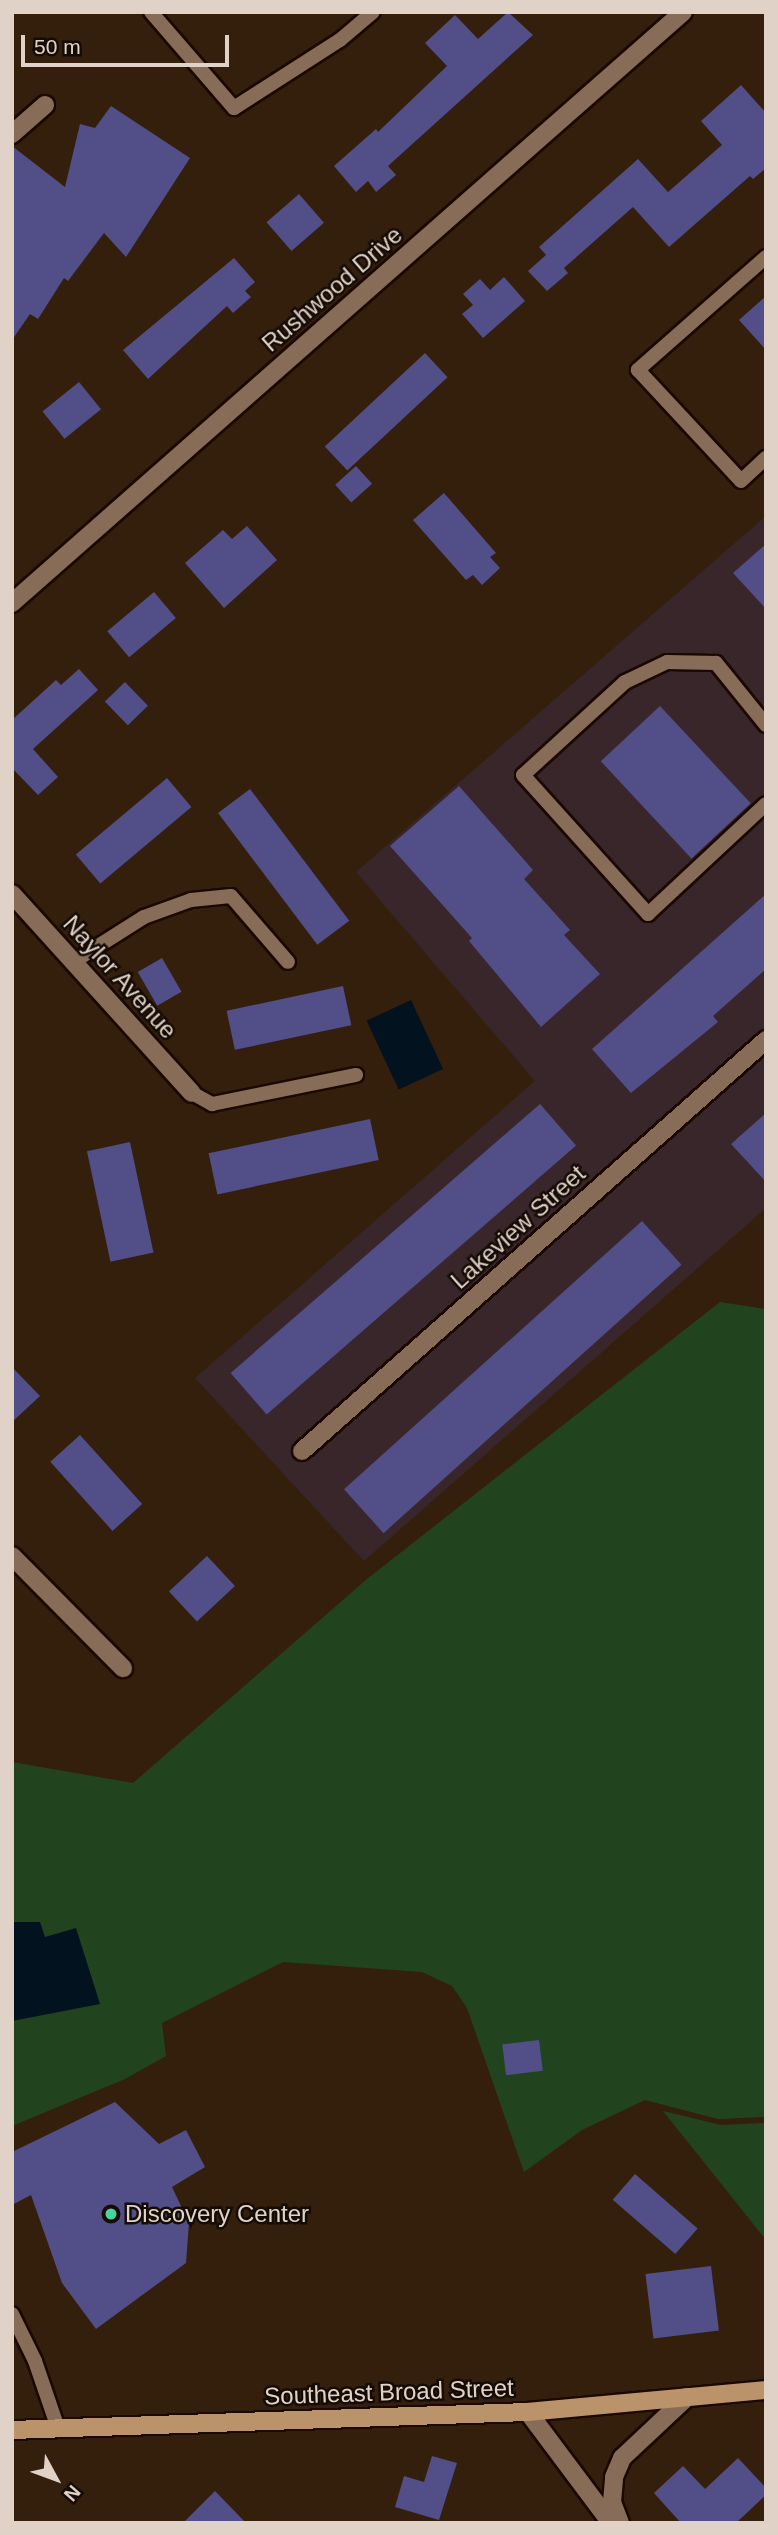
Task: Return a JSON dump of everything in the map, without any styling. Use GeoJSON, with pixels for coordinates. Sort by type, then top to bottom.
{"type":"FeatureCollection","features":[{"type":"Feature","properties":{"kind":"main road","name":"Southeast Broad Street"},"geometry":{"type":"LineString","coordinates":[[12,2430],[527,2412],[766,2390]]}},
{"type":"Feature","properties":{"kind":"street","name":"Rushwood Drive"},"geometry":{"type":"LineString","coordinates":[[12,603],[683,12]]}},
{"type":"Feature","properties":{"kind":"street"},"geometry":{"type":"LineString","coordinates":[[12,134],[46,105]]}},
{"type":"Feature","properties":{"kind":"street","name":"Naylor Avenue"},"geometry":{"type":"LineString","coordinates":[[12,894],[192,1093]]}},
{"type":"Feature","properties":{"kind":"street","name":"Lakeview Street"},"geometry":{"type":"LineString","coordinates":[[302,1451],[766,1040]]}},
{"type":"Feature","properties":{"kind":"street"},"geometry":{"type":"LineString","coordinates":[[12,1556],[123,1668]]}},
{"type":"Feature","properties":{"kind":"street"},"geometry":{"type":"LineString","coordinates":[[620,2523],[612,2502],[614,2477],[622,2458],[687,2397]]}},
{"type":"Feature","properties":{"kind":"street"},"geometry":{"type":"LineString","coordinates":[[527,2412],[611,2523]]}},
{"type":"Feature","properties":{"kind":"lane"},"geometry":{"type":"LineString","coordinates":[[151,12],[234,108],[340,40],[373,12]]}},
{"type":"Feature","properties":{"kind":"lane"},"geometry":{"type":"LineString","coordinates":[[766,257],[638,370],[741,481],[766,458]]}},
{"type":"Feature","properties":{"kind":"lane"},"geometry":{"type":"LineString","coordinates":[[765,720],[716,663],[667,662],[625,682],[523,775],[648,914],[766,804]]}},
{"type":"Feature","properties":{"kind":"lane"},"geometry":{"type":"LineString","coordinates":[[73,962],[144,917],[191,900],[230,896],[288,962]]}},
{"type":"Feature","properties":{"kind":"lane"},"geometry":{"type":"LineString","coordinates":[[192,1093],[212,1104],[356,1075]]}},
{"type":"Feature","properties":{"kind":"lane"},"geometry":{"type":"LineString","coordinates":[[12,2314],[35,2361],[58,2428]]}},
{"type":"Feature","properties":{"kind":"shaded area"},"geometry":{"type":"Polygon","coordinates":[[[766,516],[766,1208],[364,1561],[195,1378],[535,1081],[356,872],[766,516]]]}},
{"type":"Feature","properties":{"kind":"green space"},"geometry":{"type":"Polygon","coordinates":[[[720,1302],[766,1309],[766,2117],[718,2119],[645,2100],[582,2130],[524,2172],[467,2008],[452,1986],[422,1972],[283,1962],[162,2023],[166,2056],[125,2079],[12,2126],[12,1762],[133,1783],[367,1579],[720,1302]]]}},
{"type":"Feature","properties":{"kind":"green space"},"geometry":{"type":"Polygon","coordinates":[[[663,2111],[721,2125],[766,2123],[766,2240],[663,2111]]]}},
{"type":"Feature","properties":{"kind":"water"},"geometry":{"type":"Polygon","coordinates":[[[411,1000],[443,1069],[399,1090],[367,1021],[411,1000]]]}},
{"type":"Feature","properties":{"kind":"water"},"geometry":{"type":"Polygon","coordinates":[[[12,1922],[40,1922],[45,1937],[76,1928],[100,2004],[12,2021],[12,1922]]]}},
{"type":"Feature","properties":{"kind":"building"},"geometry":{"type":"Polygon","coordinates":[[[508,12],[533,35],[388,166],[396,175],[376,192],[368,181],[356,192],[334,166],[376,129],[378,132],[447,66],[425,43],[455,15],[478,39],[508,12]]]}},
{"type":"Feature","properties":{"kind":"building"},"geometry":{"type":"Polygon","coordinates":[[[741,85],[766,113],[766,168],[753,179],[750,176],[669,247],[633,207],[564,268],[568,273],[547,291],[528,271],[546,255],[539,247],[638,159],[668,192],[722,145],[701,121],[741,85]]]}},
{"type":"Feature","properties":{"kind":"building"},"geometry":{"type":"Polygon","coordinates":[[[111,106],[190,158],[126,257],[104,233],[68,281],[64,278],[38,319],[30,314],[12,340],[12,146],[65,187],[80,124],[95,128],[111,106]]]}},
{"type":"Feature","properties":{"kind":"building"},"geometry":{"type":"Polygon","coordinates":[[[299,194],[324,223],[291,251],[267,222],[299,194]]]}},
{"type":"Feature","properties":{"kind":"building"},"geometry":{"type":"Polygon","coordinates":[[[234,258],[255,282],[245,291],[251,297],[233,313],[227,306],[148,379],[123,350],[234,258]]]}},
{"type":"Feature","properties":{"kind":"building"},"geometry":{"type":"Polygon","coordinates":[[[504,277],[525,301],[483,338],[462,314],[473,305],[463,294],[480,279],[490,290],[504,277]]]}},
{"type":"Feature","properties":{"kind":"building"},"geometry":{"type":"Polygon","coordinates":[[[766,296],[766,350],[739,320],[766,296]]]}},
{"type":"Feature","properties":{"kind":"building"},"geometry":{"type":"Polygon","coordinates":[[[425,353],[448,377],[347,471],[325,446],[425,353]]]}},
{"type":"Feature","properties":{"kind":"building"},"geometry":{"type":"Polygon","coordinates":[[[79,382],[101,409],[65,439],[42,412],[79,382]]]}},
{"type":"Feature","properties":{"kind":"building"},"geometry":{"type":"Polygon","coordinates":[[[356,466],[372,484],[351,503],[335,485],[356,466]]]}},
{"type":"Feature","properties":{"kind":"building"},"geometry":{"type":"Polygon","coordinates":[[[444,493],[496,553],[490,557],[500,568],[482,585],[473,575],[466,580],[413,520],[444,493]]]}},
{"type":"Feature","properties":{"kind":"building"},"geometry":{"type":"Polygon","coordinates":[[[247,526],[277,560],[224,608],[185,563],[223,530],[232,539],[247,526]]]}},
{"type":"Feature","properties":{"kind":"building"},"geometry":{"type":"Polygon","coordinates":[[[766,544],[766,609],[733,573],[766,544]]]}},
{"type":"Feature","properties":{"kind":"building"},"geometry":{"type":"Polygon","coordinates":[[[154,592],[176,618],[129,657],[107,631],[154,592]]]}},
{"type":"Feature","properties":{"kind":"building"},"geometry":{"type":"Polygon","coordinates":[[[79,669],[98,690],[33,749],[58,777],[38,795],[12,768],[12,720],[56,680],[61,685],[79,669]]]}},
{"type":"Feature","properties":{"kind":"building"},"geometry":{"type":"Polygon","coordinates":[[[125,682],[148,706],[128,725],[105,701],[125,682]]]}},
{"type":"Feature","properties":{"kind":"building"},"geometry":{"type":"Polygon","coordinates":[[[660,706],[751,803],[691,859],[601,761],[660,706]]]}},
{"type":"Feature","properties":{"kind":"building"},"geometry":{"type":"Polygon","coordinates":[[[167,778],[191,807],[100,884],[76,854],[167,778]]]}},
{"type":"Feature","properties":{"kind":"building"},"geometry":{"type":"Polygon","coordinates":[[[459,786],[533,870],[524,879],[570,930],[564,935],[600,974],[541,1027],[469,941],[472,938],[390,846],[459,786]]]}},
{"type":"Feature","properties":{"kind":"building"},"geometry":{"type":"Polygon","coordinates":[[[250,789],[349,921],[317,945],[218,813],[250,789]]]}},
{"type":"Feature","properties":{"kind":"building"},"geometry":{"type":"Polygon","coordinates":[[[766,894],[766,969],[713,1016],[718,1022],[631,1093],[592,1049],[766,894]]]}},
{"type":"Feature","properties":{"kind":"building"},"geometry":{"type":"Polygon","coordinates":[[[162,958],[182,992],[157,1006],[138,972],[162,958]]]}},
{"type":"Feature","properties":{"kind":"building"},"geometry":{"type":"Polygon","coordinates":[[[343,986],[351,1025],[235,1050],[227,1011],[343,986]]]}},
{"type":"Feature","properties":{"kind":"building"},"geometry":{"type":"Polygon","coordinates":[[[540,1104],[576,1146],[267,1414],[231,1373],[540,1104]]]}},
{"type":"Feature","properties":{"kind":"building"},"geometry":{"type":"Polygon","coordinates":[[[766,1113],[766,1182],[731,1144],[766,1113]]]}},
{"type":"Feature","properties":{"kind":"building"},"geometry":{"type":"Polygon","coordinates":[[[370,1119],[379,1160],[217,1194],[209,1153],[370,1119]]]}},
{"type":"Feature","properties":{"kind":"building"},"geometry":{"type":"Polygon","coordinates":[[[130,1142],[153,1253],[110,1262],[87,1151],[130,1142]]]}},
{"type":"Feature","properties":{"kind":"building"},"geometry":{"type":"Polygon","coordinates":[[[642,1221],[681,1265],[383,1533],[344,1489],[642,1221]]]}},
{"type":"Feature","properties":{"kind":"building"},"geometry":{"type":"Polygon","coordinates":[[[12,1367],[40,1396],[12,1422],[12,1367]]]}},
{"type":"Feature","properties":{"kind":"building"},"geometry":{"type":"Polygon","coordinates":[[[80,1435],[142,1504],[113,1531],[50,1462],[80,1435]]]}},
{"type":"Feature","properties":{"kind":"building"},"geometry":{"type":"Polygon","coordinates":[[[207,1556],[235,1586],[197,1621],[169,1591],[207,1556]]]}},
{"type":"Feature","properties":{"kind":"building"},"geometry":{"type":"Polygon","coordinates":[[[539,2040],[543,2071],[506,2075],[502,2045],[539,2040]]]}},
{"type":"Feature","properties":{"kind":"building","name":"Discovery Center"},"geometry":{"type":"Polygon","coordinates":[[[115,2102],[159,2144],[186,2130],[205,2167],[172,2187],[189,2223],[186,2263],[96,2329],[62,2283],[31,2195],[12,2205],[12,2152],[115,2102]]]}},
{"type":"Feature","properties":{"kind":"building"},"geometry":{"type":"Polygon","coordinates":[[[635,2174],[698,2228],[675,2254],[613,2200],[635,2174]]]}},
{"type":"Feature","properties":{"kind":"building"},"geometry":{"type":"Polygon","coordinates":[[[711,2266],[719,2331],[653,2339],[645,2274],[711,2266]]]}},
{"type":"Feature","properties":{"kind":"building"},"geometry":{"type":"Polygon","coordinates":[[[432,2456],[457,2463],[439,2520],[395,2507],[404,2476],[424,2482],[432,2456]]]}},
{"type":"Feature","properties":{"kind":"building"},"geometry":{"type":"Polygon","coordinates":[[[738,2458],[766,2488],[766,2495],[736,2523],[681,2523],[654,2493],[683,2466],[705,2489],[738,2458]]]}},
{"type":"Feature","properties":{"kind":"building"},"geometry":{"type":"Polygon","coordinates":[[[215,2491],[246,2523],[183,2523],[215,2491]]]}},
{"type":"Feature","properties":{"kind":"place","name":"Discovery Center"},"geometry":{"type":"Point","coordinates":[111,2214]}}]}
